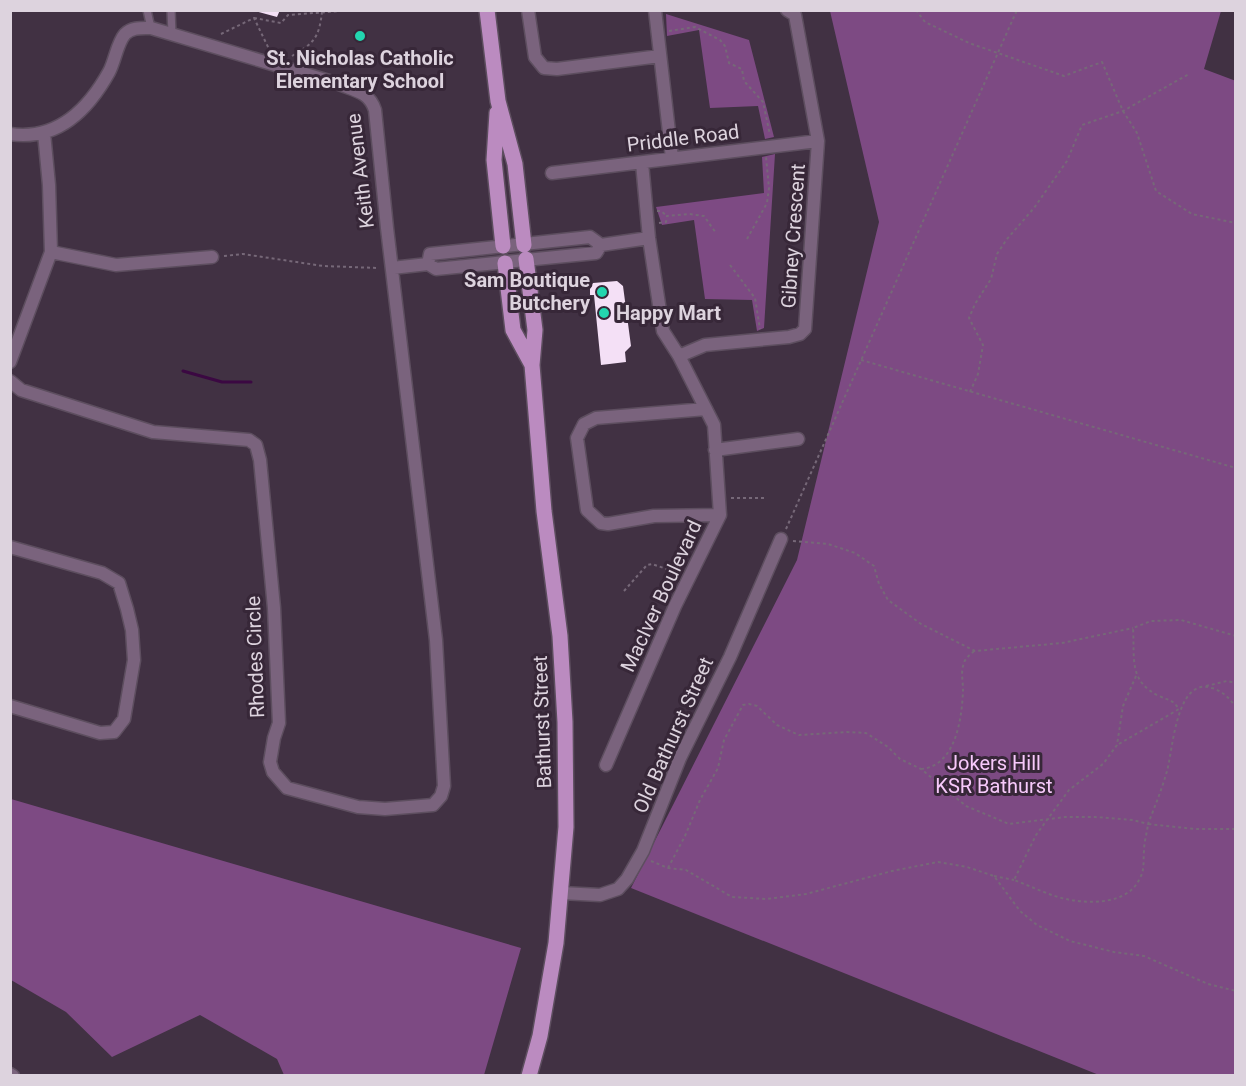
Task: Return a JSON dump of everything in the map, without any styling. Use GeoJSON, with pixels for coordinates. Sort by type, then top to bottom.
{"type":"FeatureCollection","features":[{"type":"Feature","properties":{"kind":"main road","name":"Bathurst Street"},"geometry":{"type":"LineString","coordinates":[[487,10],[498,101],[515,164],[535,330],[532,364],[544,511],[560,636],[565,722],[566,827],[556,943],[540,1036],[529,1076]]}},
{"type":"Feature","properties":{"kind":"main road","name":"Bathurst Street"},"geometry":{"type":"LineString","coordinates":[[498,101],[494,160],[503,246]]}},
{"type":"Feature","properties":{"kind":"main road","name":"Bathurst Street"},"geometry":{"type":"LineString","coordinates":[[505,263],[513,330],[532,364]]}},
{"type":"Feature","properties":{"kind":"street"},"geometry":{"type":"LineString","coordinates":[[528,10],[535,57],[544,68],[558,69],[660,56]]}},
{"type":"Feature","properties":{"kind":"street"},"geometry":{"type":"LineString","coordinates":[[655,10],[672,158]]}},
{"type":"Feature","properties":{"kind":"street","name":"Gibney Crescent"},"geometry":{"type":"LineString","coordinates":[[679,356],[705,345],[789,337],[800,334],[805,329],[818,141],[791,13],[808,10]]}},
{"type":"Feature","properties":{"kind":"street"},"geometry":{"type":"LineString","coordinates":[[10,135],[44,133],[79,114],[110,71],[124,35],[135,28],[151,28]]}},
{"type":"Feature","properties":{"kind":"street","name":"Keith Avenue"},"geometry":{"type":"LineString","coordinates":[[151,28],[339,84],[360,92],[371,100],[375,110],[392,268]]}},
{"type":"Feature","properties":{"kind":"street"},"geometry":{"type":"LineString","coordinates":[[10,362],[51,252],[49,185],[44,133]]}},
{"type":"Feature","properties":{"kind":"street","name":"Priddle Road"},"geometry":{"type":"LineString","coordinates":[[552,173],[818,141]]}},
{"type":"Feature","properties":{"kind":"street","name":"MacIver Boulevard"},"geometry":{"type":"LineString","coordinates":[[606,765],[655,651],[720,514],[714,425],[679,356],[663,331],[649,238],[642,163]]}},
{"type":"Feature","properties":{"kind":"street"},"geometry":{"type":"LineString","coordinates":[[428,264],[430,254],[503,246],[525,252],[596,253],[601,245],[649,238]]}},
{"type":"Feature","properties":{"kind":"street"},"geometry":{"type":"LineString","coordinates":[[51,252],[116,265],[213,257]]}},
{"type":"Feature","properties":{"kind":"street"},"geometry":{"type":"LineString","coordinates":[[392,268],[428,264],[436,270],[505,263],[525,252]]}},
{"type":"Feature","properties":{"kind":"street","name":"Rhodes Circle"},"geometry":{"type":"LineString","coordinates":[[10,381],[21,390],[153,432],[249,440],[256,445],[261,471],[274,608],[279,723],[270,762],[273,772],[287,788],[358,807],[385,809],[433,805],[441,796],[444,786],[436,640],[392,268]]}},
{"type":"Feature","properties":{"kind":"street"},"geometry":{"type":"LineString","coordinates":[[706,409],[596,418],[588,421],[580,430],[577,438],[578,448],[587,510],[600,523],[608,524],[654,516],[720,514]]}},
{"type":"Feature","properties":{"kind":"street"},"geometry":{"type":"LineString","coordinates":[[715,450],[798,439]]}},
{"type":"Feature","properties":{"kind":"street","name":"Old Bathurst Street"},"geometry":{"type":"LineString","coordinates":[[561,893],[600,895],[618,889],[627,879],[641,856],[680,758],[730,657],[781,539]]}},
{"type":"Feature","properties":{"kind":"street"},"geometry":{"type":"LineString","coordinates":[[10,547],[102,573],[119,583],[128,609],[134,660],[124,719],[114,732],[100,733],[10,706]]}},
{"type":"Feature","properties":{"kind":"lane"},"geometry":{"type":"LineString","coordinates":[[147,10],[151,28]]}},
{"type":"Feature","properties":{"kind":"lane"},"geometry":{"type":"LineString","coordinates":[[171,10],[172,34]]}},
{"type":"Feature","properties":{"kind":"path"},"geometry":{"type":"LineString","coordinates":[[221,34],[254,18],[282,23],[288,15],[354,10]]}},
{"type":"Feature","properties":{"kind":"path"},"geometry":{"type":"LineString","coordinates":[[916,10],[925,22],[969,43],[1064,76],[1102,62],[1123,111],[1137,133],[1156,190],[1192,214],[1236,223]]}},
{"type":"Feature","properties":{"kind":"path"},"geometry":{"type":"LineString","coordinates":[[975,651],[921,624],[888,600],[879,585],[874,566],[855,553],[828,544],[781,539],[1017,10]]}},
{"type":"Feature","properties":{"kind":"path"},"geometry":{"type":"LineString","coordinates":[[292,56],[309,46],[317,38],[322,12]]}},
{"type":"Feature","properties":{"kind":"path"},"geometry":{"type":"LineString","coordinates":[[254,18],[269,49]]}},
{"type":"Feature","properties":{"kind":"path"},"geometry":{"type":"LineString","coordinates":[[657,33],[695,27],[720,40],[725,46],[729,63],[742,69],[744,81],[763,102],[769,147],[769,188],[767,203],[747,239]]}},
{"type":"Feature","properties":{"kind":"path"},"geometry":{"type":"LineString","coordinates":[[970,392],[978,374],[982,345],[969,318],[990,279],[997,254],[1034,208],[1067,161],[1082,125],[1123,111],[1190,74]]}},
{"type":"Feature","properties":{"kind":"path"},"geometry":{"type":"LineString","coordinates":[[648,225],[666,222],[667,216],[689,214],[704,216],[717,233]]}},
{"type":"Feature","properties":{"kind":"path"},"geometry":{"type":"LineString","coordinates":[[213,257],[243,254],[323,266],[378,268]]}},
{"type":"Feature","properties":{"kind":"path"},"geometry":{"type":"LineString","coordinates":[[730,265],[755,298],[762,340]]}},
{"type":"Feature","properties":{"kind":"path"},"geometry":{"type":"LineString","coordinates":[[548,275],[581,285]]}},
{"type":"Feature","properties":{"kind":"path"},"geometry":{"type":"LineString","coordinates":[[861,360],[1236,468]]}},
{"type":"Feature","properties":{"kind":"path"},"geometry":{"type":"LineString","coordinates":[[719,498],[767,498]]}},
{"type":"Feature","properties":{"kind":"path"},"geometry":{"type":"LineString","coordinates":[[624,591],[647,565],[652,564],[689,578]]}},
{"type":"Feature","properties":{"kind":"path"},"geometry":{"type":"LineString","coordinates":[[921,769],[939,764],[953,742],[961,710],[963,666],[967,657],[975,651],[1062,643],[1133,628],[1152,621],[1181,620],[1236,636]]}},
{"type":"Feature","properties":{"kind":"path"},"geometry":{"type":"LineString","coordinates":[[1117,745],[1123,706],[1136,676],[1133,628]]}},
{"type":"Feature","properties":{"kind":"path"},"geometry":{"type":"LineString","coordinates":[[641,856],[668,868],[686,870],[732,897],[767,899],[806,894],[938,862],[967,867],[1014,880],[1071,900],[1094,902],[1129,894],[1144,868],[1148,824],[1167,772],[1179,709],[1174,701],[1159,696],[1144,686],[1136,676]]}},
{"type":"Feature","properties":{"kind":"path"},"geometry":{"type":"LineString","coordinates":[[1014,880],[1030,845],[1069,790],[1102,764],[1117,745],[1179,709],[1197,688],[1227,681],[1236,682]]}},
{"type":"Feature","properties":{"kind":"path"},"geometry":{"type":"LineString","coordinates":[[1205,686],[1221,691],[1236,708]]}},
{"type":"Feature","properties":{"kind":"path"},"geometry":{"type":"LineString","coordinates":[[668,868],[718,768],[724,741],[743,705],[749,704],[757,706],[777,725],[799,735],[866,733],[888,747],[900,759],[921,769],[966,806],[1009,824],[1065,817],[1108,818],[1195,829],[1236,829]]}},
{"type":"Feature","properties":{"kind":"path"},"geometry":{"type":"LineString","coordinates":[[994,876],[1020,911],[1037,925],[1070,941],[1114,952],[1144,956],[1208,984],[1236,991]]}},
{"type":"Feature","properties":{"kind":"green space","name":"Jokers Hill KSR Bathurst"},"geometry":{"type":"Polygon","coordinates":[[[830,11],[1221,11],[1204,69],[1236,81],[1235,1075],[1099,1075],[631,888],[797,560],[879,222],[830,11]]]}},
{"type":"Feature","properties":{"kind":"green space"},"geometry":{"type":"Polygon","coordinates":[[[666,14],[749,40],[774,137],[765,139],[758,106],[710,108],[699,30],[667,36],[666,14]]]}},
{"type":"Feature","properties":{"kind":"green space"},"geometry":{"type":"Polygon","coordinates":[[[775,154],[764,328],[757,331],[752,300],[705,299],[694,220],[662,225],[656,207],[764,193],[762,157],[775,154]]]}},
{"type":"Feature","properties":{"kind":"green space"},"geometry":{"type":"Polygon","coordinates":[[[11,799],[521,948],[484,1075],[284,1075],[277,1059],[200,1015],[112,1057],[66,1012],[11,980],[11,799]]]}},
{"type":"Feature","properties":{"kind":"building"},"geometry":{"type":"Polygon","coordinates":[[[251,10],[280,10],[277,17],[251,10]]]}},
{"type":"Feature","properties":{"kind":"building"},"geometry":{"type":"Polygon","coordinates":[[[617,281],[623,286],[631,346],[625,352],[626,362],[601,365],[594,295],[590,295],[590,289],[593,283],[617,281]]]}},
{"type":"Feature","properties":{"kind":"waterway"},"geometry":{"type":"LineString","coordinates":[[183,371],[222,382],[251,382]]}},
{"type":"Feature","properties":{"kind":"place","name":"St. Nicholas Catholic Elementary School"},"geometry":{"type":"Point","coordinates":[360,36]}},
{"type":"Feature","properties":{"kind":"place","name":"Sam Boutique Butchery"},"geometry":{"type":"Point","coordinates":[602,292]}},
{"type":"Feature","properties":{"kind":"place","name":"Happy Mart"},"geometry":{"type":"Point","coordinates":[604,313]}}]}
